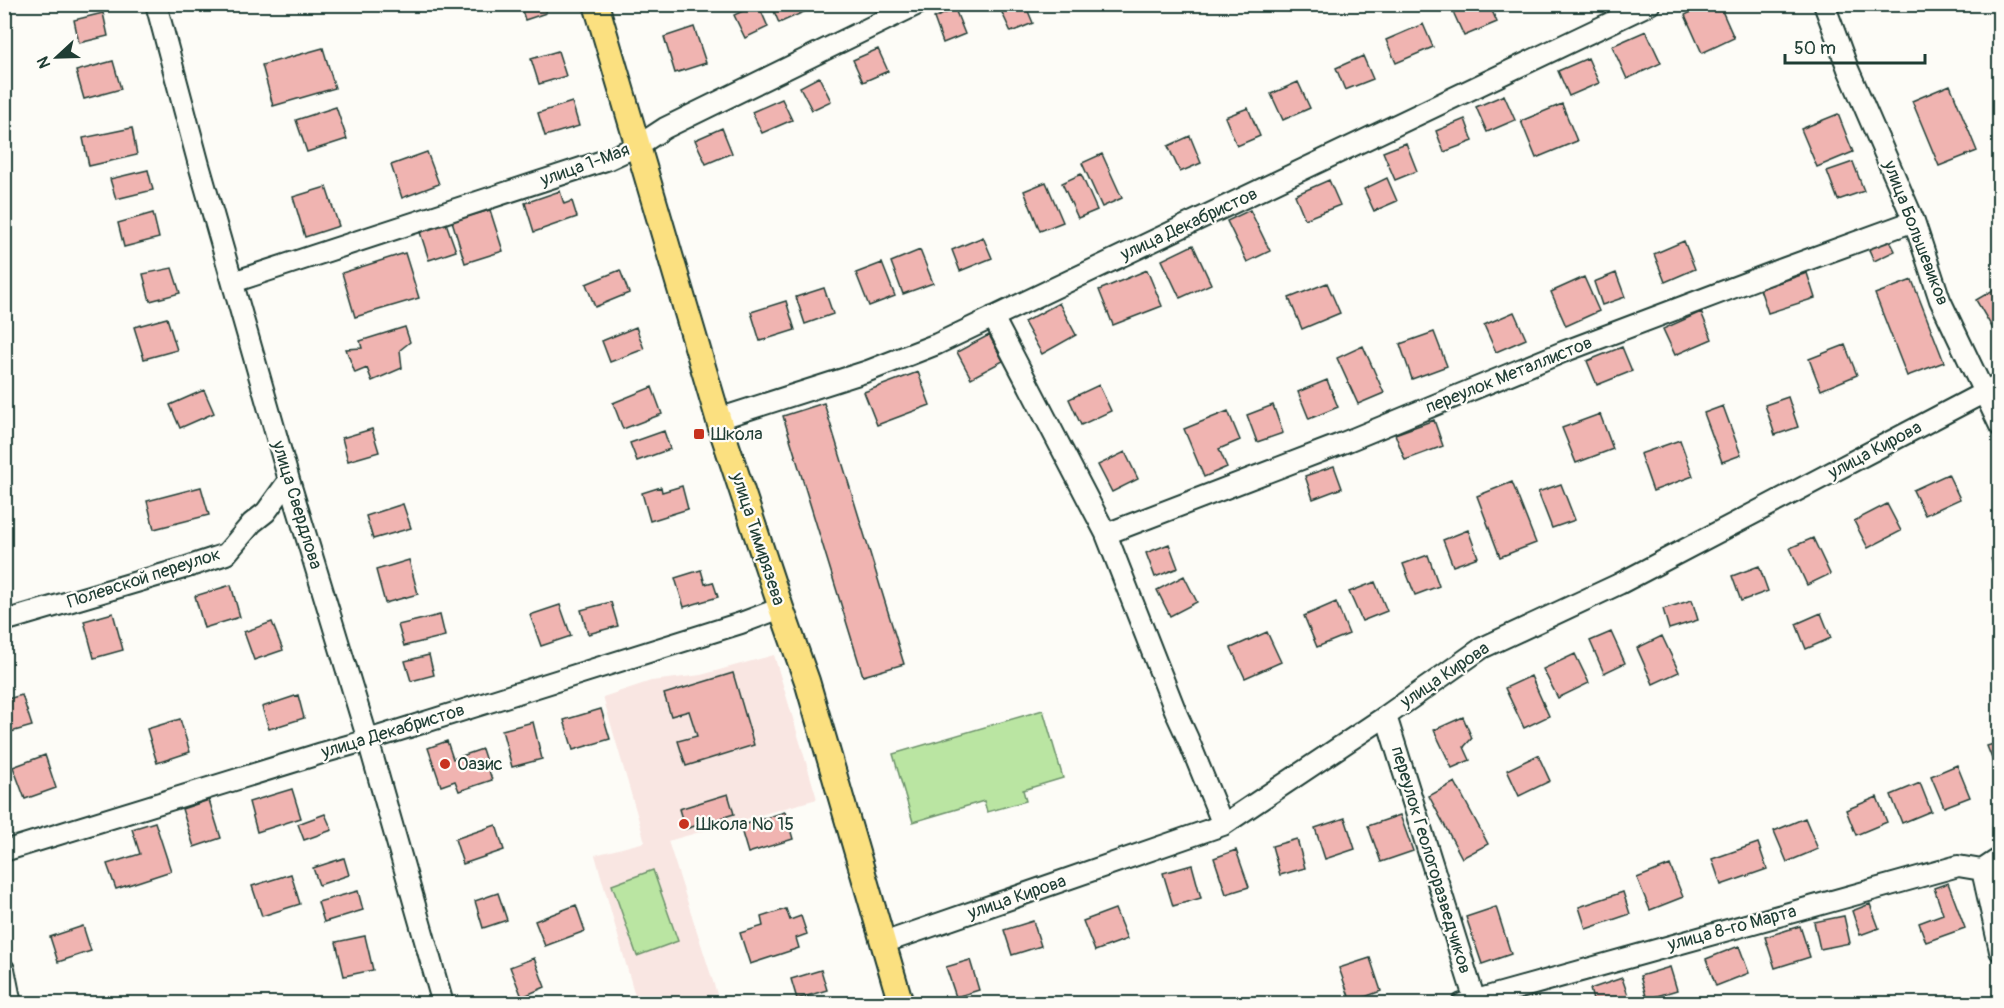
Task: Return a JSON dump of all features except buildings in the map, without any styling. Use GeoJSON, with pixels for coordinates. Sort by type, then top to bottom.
{"type":"FeatureCollection","features":[{"type":"Feature","properties":{"kind":"main road","name":"улица Тимирязева"},"geometry":{"type":"LineString","coordinates":[[596,4],[718,419],[807,681],[901,1004]]}},
{"type":"Feature","properties":{"kind":"street","name":"улица Свердлова"},"geometry":{"type":"LineString","coordinates":[[156,4],[288,480],[368,740],[443,1004]]}},
{"type":"Feature","properties":{"kind":"street","name":"улица 1-Мая"},"geometry":{"type":"LineString","coordinates":[[233,282],[609,159],[639,145],[665,128],[918,4]]}},
{"type":"Feature","properties":{"kind":"street","name":"улица Декабристов"},"geometry":{"type":"LineString","coordinates":[[718,419],[868,371],[937,344],[1650,4]]}},
{"type":"Feature","properties":{"kind":"street","name":"улица Большевиков"},"geometry":{"type":"LineString","coordinates":[[1824,4],[1848,69],[1914,221],[1940,300],[1991,388],[2000,426]]}},
{"type":"Feature","properties":{"kind":"street","name":"переулок Металлистов"},"geometry":{"type":"LineString","coordinates":[[1106,534],[1338,445],[1563,352],[1914,221]]}},
{"type":"Feature","properties":{"kind":"street"},"geometry":{"type":"LineString","coordinates":[[993,317],[1106,534],[1152,654],[1223,825]]}},
{"type":"Feature","properties":{"kind":"street","name":"улица Кирова"},"geometry":{"type":"LineString","coordinates":[[883,943],[1223,825],[1386,716],[1482,648],[1619,584],[1991,388]]}},
{"type":"Feature","properties":{"kind":"street","name":"Полевской переулок"},"geometry":{"type":"LineString","coordinates":[[4,621],[226,554],[252,523],[266,512],[288,480]]}},
{"type":"Feature","properties":{"kind":"street","name":"улица Декабристов"},"geometry":{"type":"LineString","coordinates":[[4,851],[368,740],[741,623],[781,608]]}},
{"type":"Feature","properties":{"kind":"street","name":"переулок Геологоразведчиков"},"geometry":{"type":"LineString","coordinates":[[1386,716],[1471,1002]]}},
{"type":"Feature","properties":{"kind":"street"},"geometry":{"type":"LineString","coordinates":[[2000,858],[1982,870],[2000,951]]}},
{"type":"Feature","properties":{"kind":"street","name":"улица 8-го Марта"},"geometry":{"type":"LineString","coordinates":[[1471,1002],[1958,866],[1982,870]]}},
{"type":"Feature","properties":{"kind":"street"},"geometry":{"type":"LineString","coordinates":[[4,969],[11,1004]]}},
{"type":"Feature","properties":{"kind":"shaded area","name":"Школа № 15"},"geometry":{"type":"Polygon","coordinates":[[[774,655],[817,799],[668,841],[717,994],[688,1003],[637,1003],[595,855],[645,842],[603,697],[651,681],[701,675],[774,655]]]}},
{"type":"Feature","properties":{"kind":"green space"},"geometry":{"type":"Polygon","coordinates":[[[1043,710],[1063,778],[1023,790],[1026,801],[987,812],[984,801],[913,822],[893,754],[1043,710]]]}},
{"type":"Feature","properties":{"kind":"green space"},"geometry":{"type":"Polygon","coordinates":[[[653,870],[678,941],[637,956],[612,885],[653,870]]]}},
{"type":"Feature","properties":{"kind":"place","name":"Школа"},"geometry":{"type":"Point","coordinates":[699,434]}},
{"type":"Feature","properties":{"kind":"place","name":"Оазис"},"geometry":{"type":"Point","coordinates":[445,764]}},
{"type":"Feature","properties":{"kind":"place","name":"Школа № 15"},"geometry":{"type":"Point","coordinates":[684,824]}}]}
